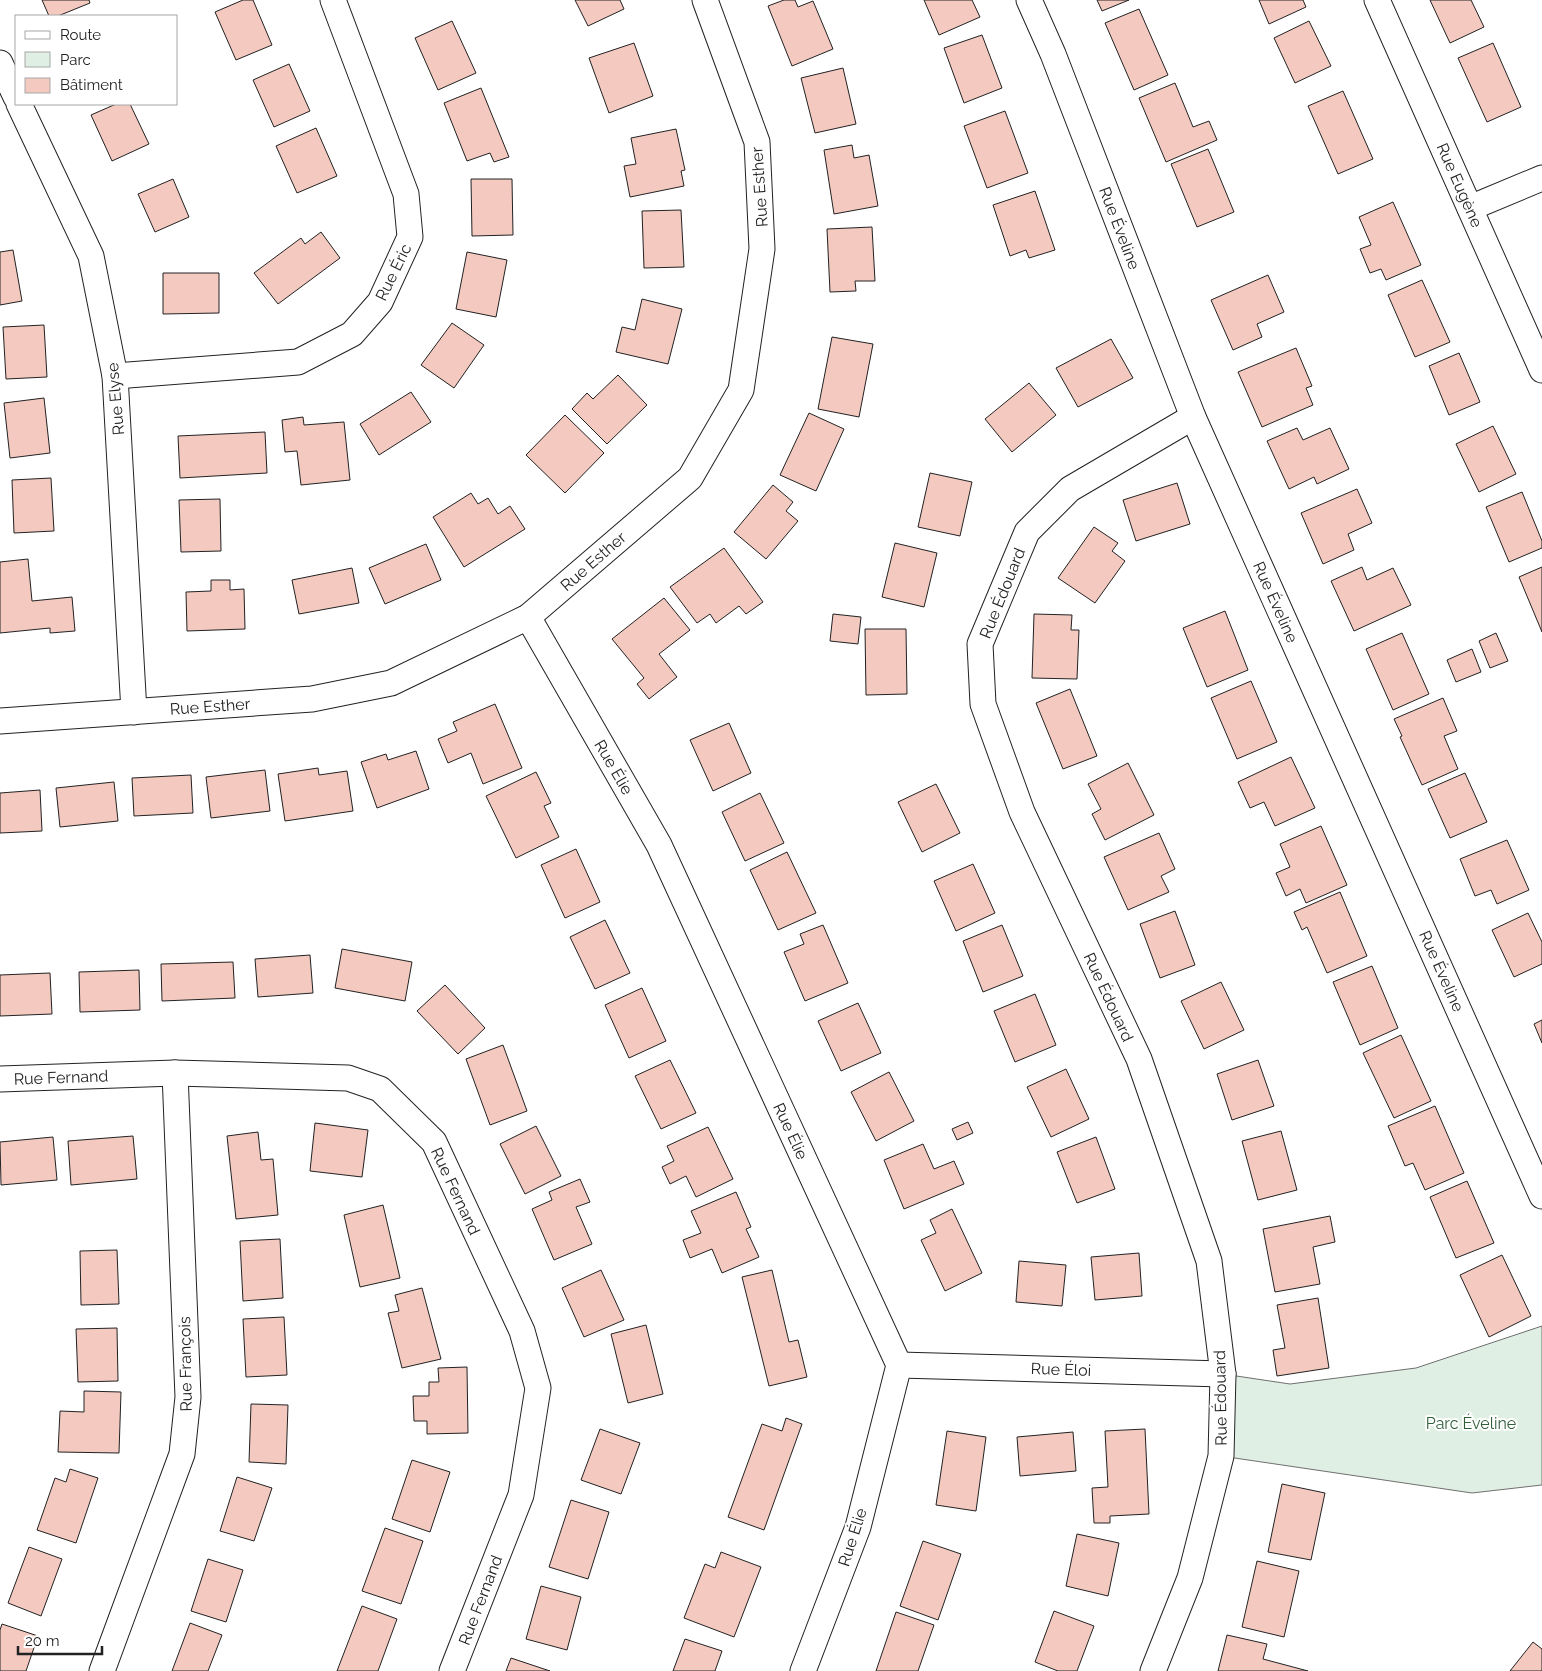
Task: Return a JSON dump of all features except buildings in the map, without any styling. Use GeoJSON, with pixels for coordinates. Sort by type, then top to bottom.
{"type":"FeatureCollection","features":[{"type":"Feature","properties":{"kind":"street","name":"Rue Éric"},"geometry":{"type":"LineString","coordinates":[[115,376],[298,362],[352,334],[380,302],[410,237],[406,194],[333,0]]}},
{"type":"Feature","properties":{"kind":"street","name":"Rue Esther"},"geometry":{"type":"LineString","coordinates":[[0,721],[312,698],[391,683],[528,617],[690,478],[741,390],[762,249],[757,142],[705,0]]}},
{"type":"Feature","properties":{"kind":"street","name":"Rue Éveline"},"geometry":{"type":"LineString","coordinates":[[1029,0],[1053,54],[1193,417],[1532,1148],[1542,1196]]}},
{"type":"Feature","properties":{"kind":"street","name":"Rue Eugène"},"geometry":{"type":"LineString","coordinates":[[1377,0],[1542,370]]}},
{"type":"Feature","properties":{"kind":"street"},"geometry":{"type":"LineString","coordinates":[[0,63],[15,95]]}},
{"type":"Feature","properties":{"kind":"street","name":"Rue Elyse"},"geometry":{"type":"LineString","coordinates":[[19,105],[91,256],[115,376],[134,712]]}},
{"type":"Feature","properties":{"kind":"street"},"geometry":{"type":"LineString","coordinates":[[1470,208],[1542,178]]}},
{"type":"Feature","properties":{"kind":"street","name":"Rue Édouard"},"geometry":{"type":"LineString","coordinates":[[1153,1671],[1190,1578],[1221,1456],[1222,1374],[1209,1260],[1139,1059],[1022,812],[983,704],[980,644],[1027,532],[1070,489],[1193,417]]}},
{"type":"Feature","properties":{"kind":"street","name":"Rue Élie"},"geometry":{"type":"LineString","coordinates":[[528,617],[659,845],[899,1365],[858,1527],[804,1671]]}},
{"type":"Feature","properties":{"kind":"street","name":"Rue Fernand"},"geometry":{"type":"LineString","coordinates":[[0,1079],[175,1073],[348,1078],[380,1088],[434,1142],[522,1331],[538,1388],[521,1495],[452,1671]]}},
{"type":"Feature","properties":{"kind":"street","name":"Rue François"},"geometry":{"type":"LineString","coordinates":[[102,1671],[182,1454],[188,1397],[175,1073]]}},
{"type":"Feature","properties":{"kind":"street","name":"Rue Éloi"},"geometry":{"type":"LineString","coordinates":[[899,1365],[1222,1374]]}},
{"type":"Feature","properties":{"kind":"green space","name":"Parc Éveline"},"geometry":{"type":"Polygon","coordinates":[[[1542,1326],[1542,1485],[1472,1493],[1221,1456],[1223,1374],[1290,1384],[1416,1368],[1542,1326]]]}}]}
